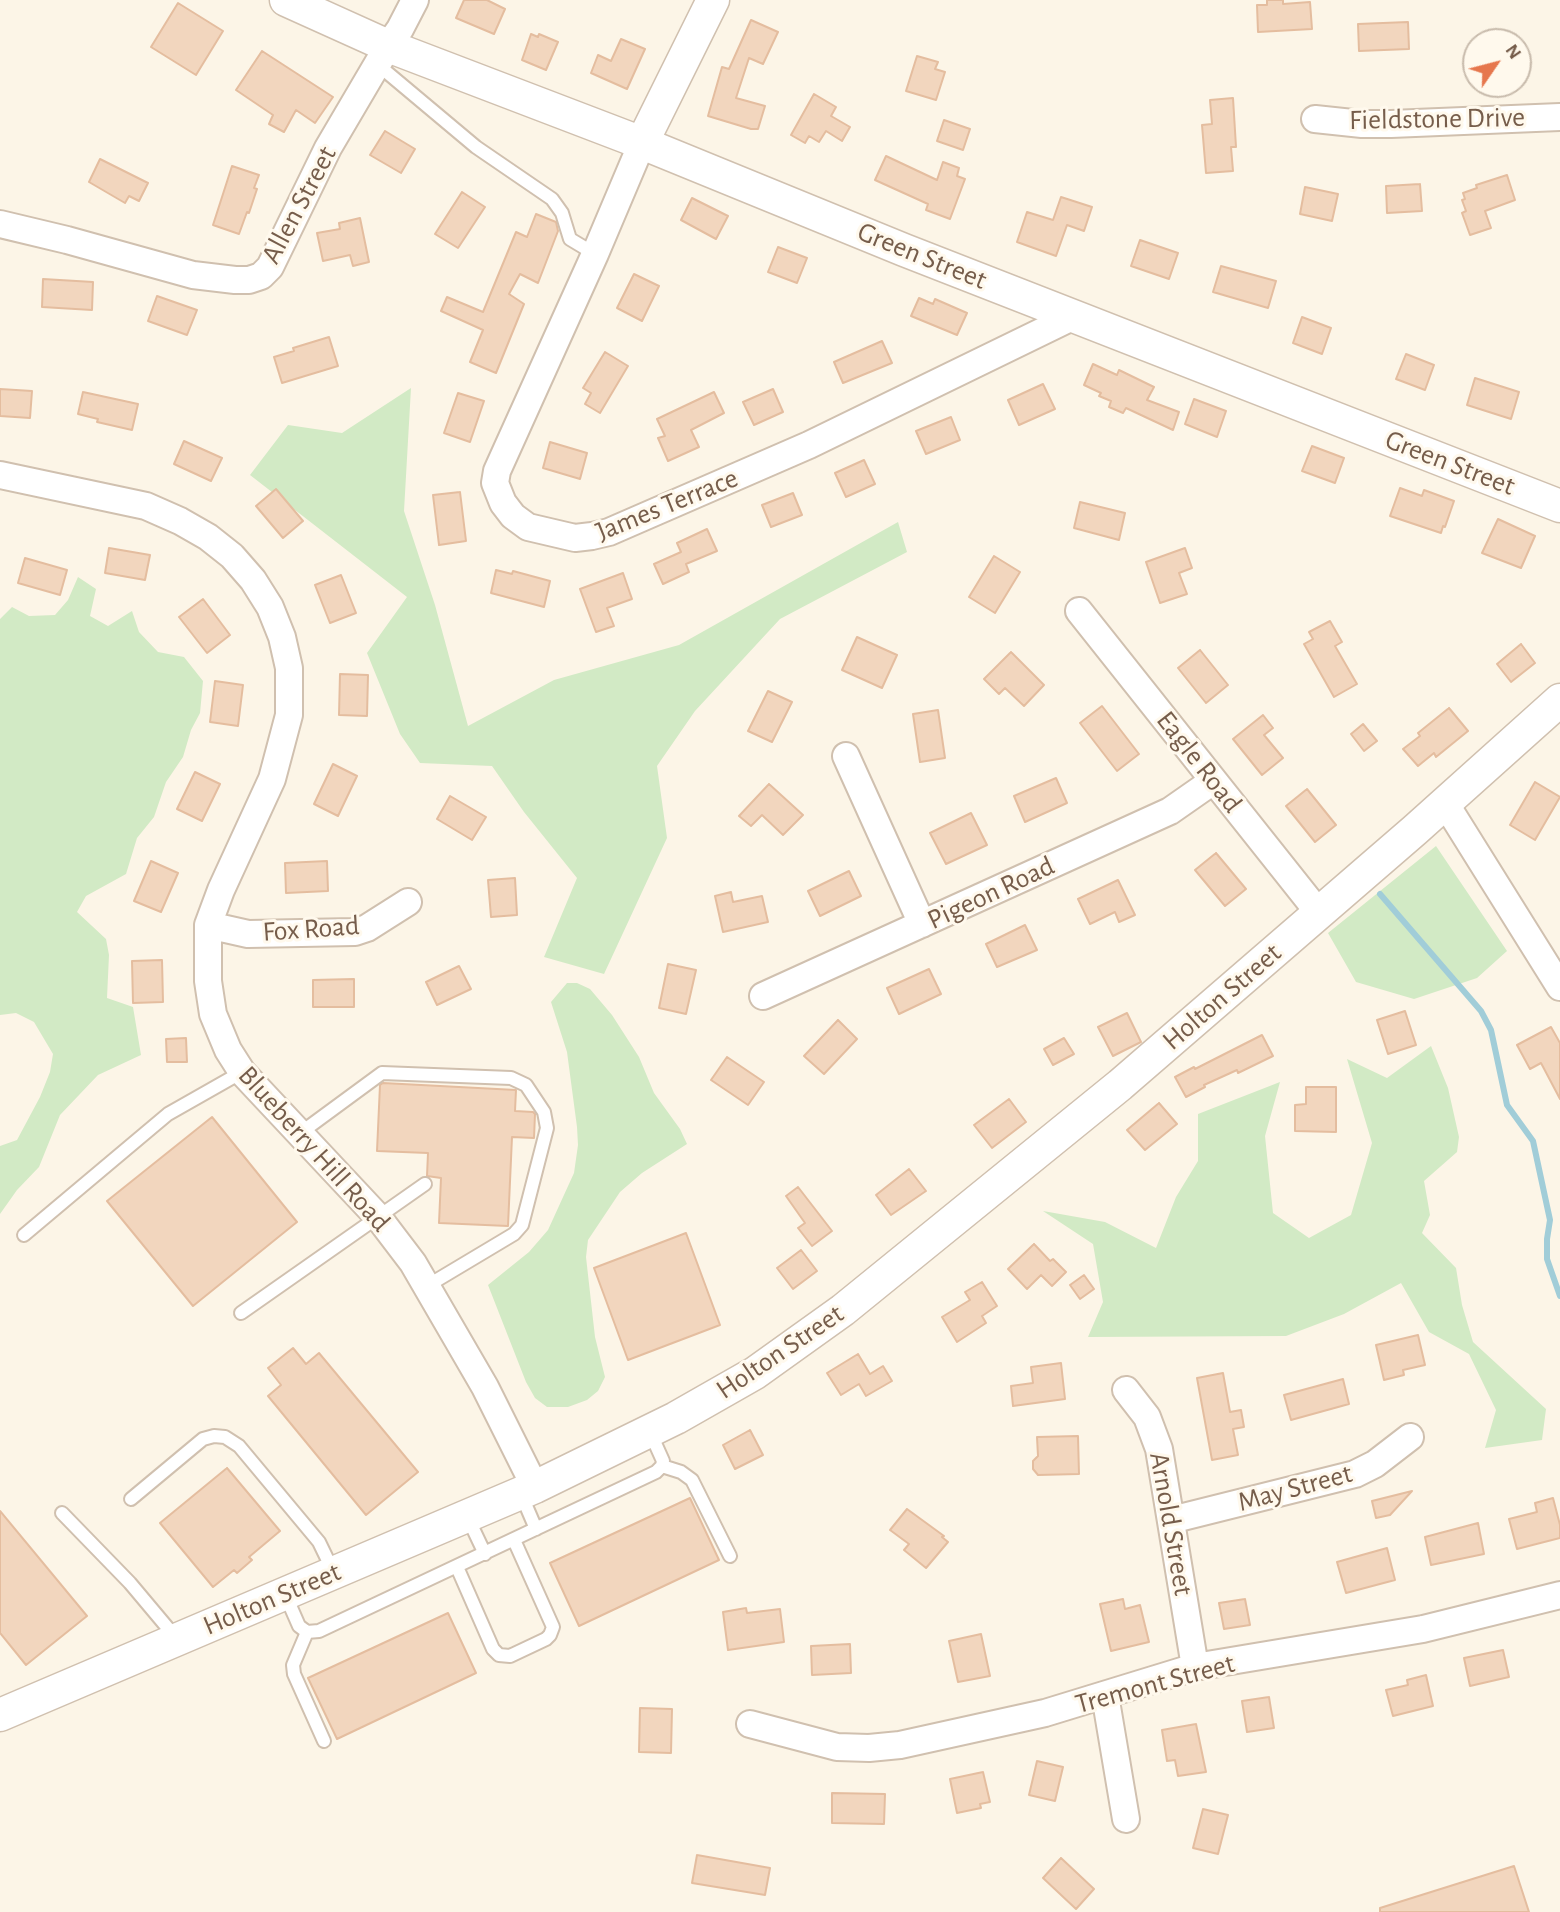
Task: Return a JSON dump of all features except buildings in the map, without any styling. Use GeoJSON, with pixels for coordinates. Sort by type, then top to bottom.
{"type":"FeatureCollection","features":[{"type":"Feature","properties":{"kind":"street","name":"Green Street"},"geometry":{"type":"LineString","coordinates":[[286,0],[382,55],[642,143],[1560,506]]}},
{"type":"Feature","properties":{"kind":"street"},"geometry":{"type":"LineString","coordinates":[[382,55],[415,0]]}},
{"type":"Feature","properties":{"kind":"street"},"geometry":{"type":"LineString","coordinates":[[642,143],[713,0]]}},
{"type":"Feature","properties":{"kind":"street","name":"Allen Street"},"geometry":{"type":"LineString","coordinates":[[0,224],[193,275],[235,280],[261,276],[270,267],[328,148],[382,55]]}},
{"type":"Feature","properties":{"kind":"street","name":"Fieldstone Drive"},"geometry":{"type":"LineString","coordinates":[[1315,119],[1391,124],[1560,117]]}},
{"type":"Feature","properties":{"kind":"street","name":"James Terrace"},"geometry":{"type":"LineString","coordinates":[[642,143],[596,254],[500,460],[495,477],[500,497],[513,516],[536,530],[583,538],[609,532],[809,446],[1074,316]]}},
{"type":"Feature","properties":{"kind":"street","name":"Blueberry Hill Road"},"geometry":{"type":"LineString","coordinates":[[0,475],[146,506],[194,528],[220,546],[243,568],[262,594],[276,622],[286,652],[290,683],[286,730],[272,779],[226,878],[208,925],[208,981],[213,1014],[228,1050],[242,1072],[378,1217],[427,1286],[491,1398],[527,1490]]}},
{"type":"Feature","properties":{"kind":"street","name":"Eagle Road"},"geometry":{"type":"LineString","coordinates":[[1079,611],[1319,913]]}},
{"type":"Feature","properties":{"kind":"street","name":"Holton Street"},"geometry":{"type":"LineString","coordinates":[[0,1715],[527,1490],[650,1431],[742,1382],[843,1310],[1120,1085],[1560,700]]}},
{"type":"Feature","properties":{"kind":"street"},"geometry":{"type":"LineString","coordinates":[[846,756],[922,924]]}},
{"type":"Feature","properties":{"kind":"street","name":"Pigeon Road"},"geometry":{"type":"LineString","coordinates":[[763,996],[1170,811],[1213,781]]}},
{"type":"Feature","properties":{"kind":"street"},"geometry":{"type":"LineString","coordinates":[[1445,803],[1560,987]]}},
{"type":"Feature","properties":{"kind":"street","name":"Fox Road"},"geometry":{"type":"LineString","coordinates":[[208,925],[248,934],[355,932],[367,928],[408,902]]}},
{"type":"Feature","properties":{"kind":"street","name":"Arnold Street"},"geometry":{"type":"LineString","coordinates":[[1126,1390],[1147,1417],[1156,1438],[1195,1667]]}},
{"type":"Feature","properties":{"kind":"street","name":"May Street"},"geometry":{"type":"LineString","coordinates":[[1171,1520],[1355,1474],[1375,1464],[1410,1437]]}},
{"type":"Feature","properties":{"kind":"street","name":"Tremont Street"},"geometry":{"type":"LineString","coordinates":[[750,1724],[837,1746],[885,1747],[1045,1713],[1195,1667],[1416,1631],[1560,1595]]}},
{"type":"Feature","properties":{"kind":"street"},"geometry":{"type":"LineString","coordinates":[[1105,1695],[1126,1819]]}},
{"type":"Feature","properties":{"kind":"lane"},"geometry":{"type":"LineString","coordinates":[[382,55],[475,147],[552,199],[562,213],[570,239],[596,254]]}},
{"type":"Feature","properties":{"kind":"lane"},"geometry":{"type":"LineString","coordinates":[[24,1235],[168,1114],[242,1072]]}},
{"type":"Feature","properties":{"kind":"lane"},"geometry":{"type":"LineString","coordinates":[[299,1134],[382,1073],[510,1078],[526,1085],[544,1112],[547,1128],[522,1225],[514,1234],[427,1286]]}},
{"type":"Feature","properties":{"kind":"lane"},"geometry":{"type":"LineString","coordinates":[[241,1313],[425,1184]]}},
{"type":"Feature","properties":{"kind":"lane"},"geometry":{"type":"LineString","coordinates":[[285,1594],[299,1626],[307,1632],[319,1631],[656,1472],[662,1466],[662,1455],[650,1431]]}},
{"type":"Feature","properties":{"kind":"lane"},"geometry":{"type":"LineString","coordinates":[[131,1499],[203,1439],[225,1437],[239,1446],[319,1542],[334,1573]]}},
{"type":"Feature","properties":{"kind":"lane"},"geometry":{"type":"LineString","coordinates":[[662,1466],[681,1472],[692,1480],[730,1556]]}},
{"type":"Feature","properties":{"kind":"lane"},"geometry":{"type":"LineString","coordinates":[[527,1490],[537,1529]]}},
{"type":"Feature","properties":{"kind":"lane"},"geometry":{"type":"LineString","coordinates":[[62,1513],[130,1583],[178,1640]]}},
{"type":"Feature","properties":{"kind":"lane"},"geometry":{"type":"LineString","coordinates":[[467,1516],[485,1554]]}},
{"type":"Feature","properties":{"kind":"lane"},"geometry":{"type":"LineString","coordinates":[[457,1567],[493,1649],[499,1655],[510,1656],[546,1639],[551,1635],[553,1627],[514,1540]]}},
{"type":"Feature","properties":{"kind":"lane"},"geometry":{"type":"LineString","coordinates":[[307,1632],[293,1665],[294,1674],[324,1741]]}},
{"type":"Feature","properties":{"kind":"green space"},"geometry":{"type":"Polygon","coordinates":[[[411,388],[404,511],[435,605],[468,726],[554,680],[679,645],[898,522],[907,552],[780,619],[695,711],[657,766],[667,838],[604,974],[544,957],[577,878],[524,812],[492,766],[420,763],[400,734],[367,653],[407,597],[250,475],[288,425],[342,433],[411,388]]]}},
{"type":"Feature","properties":{"kind":"green space"},"geometry":{"type":"Polygon","coordinates":[[[78,577],[96,589],[90,616],[108,626],[132,611],[139,632],[158,652],[184,657],[203,681],[200,713],[191,730],[183,757],[166,782],[154,817],[137,838],[126,874],[86,896],[77,912],[106,939],[109,955],[107,998],[133,1007],[141,1055],[98,1075],[60,1115],[39,1167],[17,1190],[0,1214],[0,1146],[17,1140],[40,1097],[50,1072],[53,1054],[34,1022],[16,1013],[0,1015],[0,619],[12,607],[29,616],[55,615],[68,600],[78,577]]]}},
{"type":"Feature","properties":{"kind":"green space"},"geometry":{"type":"Polygon","coordinates":[[[1436,846],[1507,951],[1477,978],[1414,999],[1356,982],[1328,933],[1436,846]]]}},
{"type":"Feature","properties":{"kind":"green space"},"geometry":{"type":"Polygon","coordinates":[[[567,983],[577,983],[590,989],[612,1015],[639,1057],[654,1093],[680,1129],[687,1144],[642,1173],[620,1192],[588,1240],[586,1257],[595,1337],[605,1377],[598,1391],[587,1400],[568,1407],[547,1407],[535,1398],[526,1382],[488,1285],[529,1252],[548,1230],[574,1173],[578,1145],[577,1127],[567,1052],[551,1002],[567,983]]]}},
{"type":"Feature","properties":{"kind":"green space"},"geometry":{"type":"Polygon","coordinates":[[[1431,1046],[1448,1088],[1459,1137],[1457,1152],[1424,1181],[1430,1215],[1422,1233],[1456,1268],[1462,1305],[1473,1342],[1546,1409],[1542,1440],[1485,1448],[1496,1410],[1469,1354],[1429,1332],[1401,1283],[1344,1314],[1286,1336],[1088,1337],[1103,1302],[1093,1244],[1043,1211],[1105,1222],[1156,1248],[1176,1197],[1198,1161],[1198,1114],[1280,1082],[1265,1136],[1273,1213],[1309,1238],[1351,1215],[1372,1143],[1347,1059],[1387,1078],[1431,1046]]]}},
{"type":"Feature","properties":{"kind":"waterway"},"geometry":{"type":"LineString","coordinates":[[1380,894],[1481,1011],[1491,1030],[1507,1105],[1533,1141],[1550,1220],[1547,1259],[1560,1296]]}}]}
